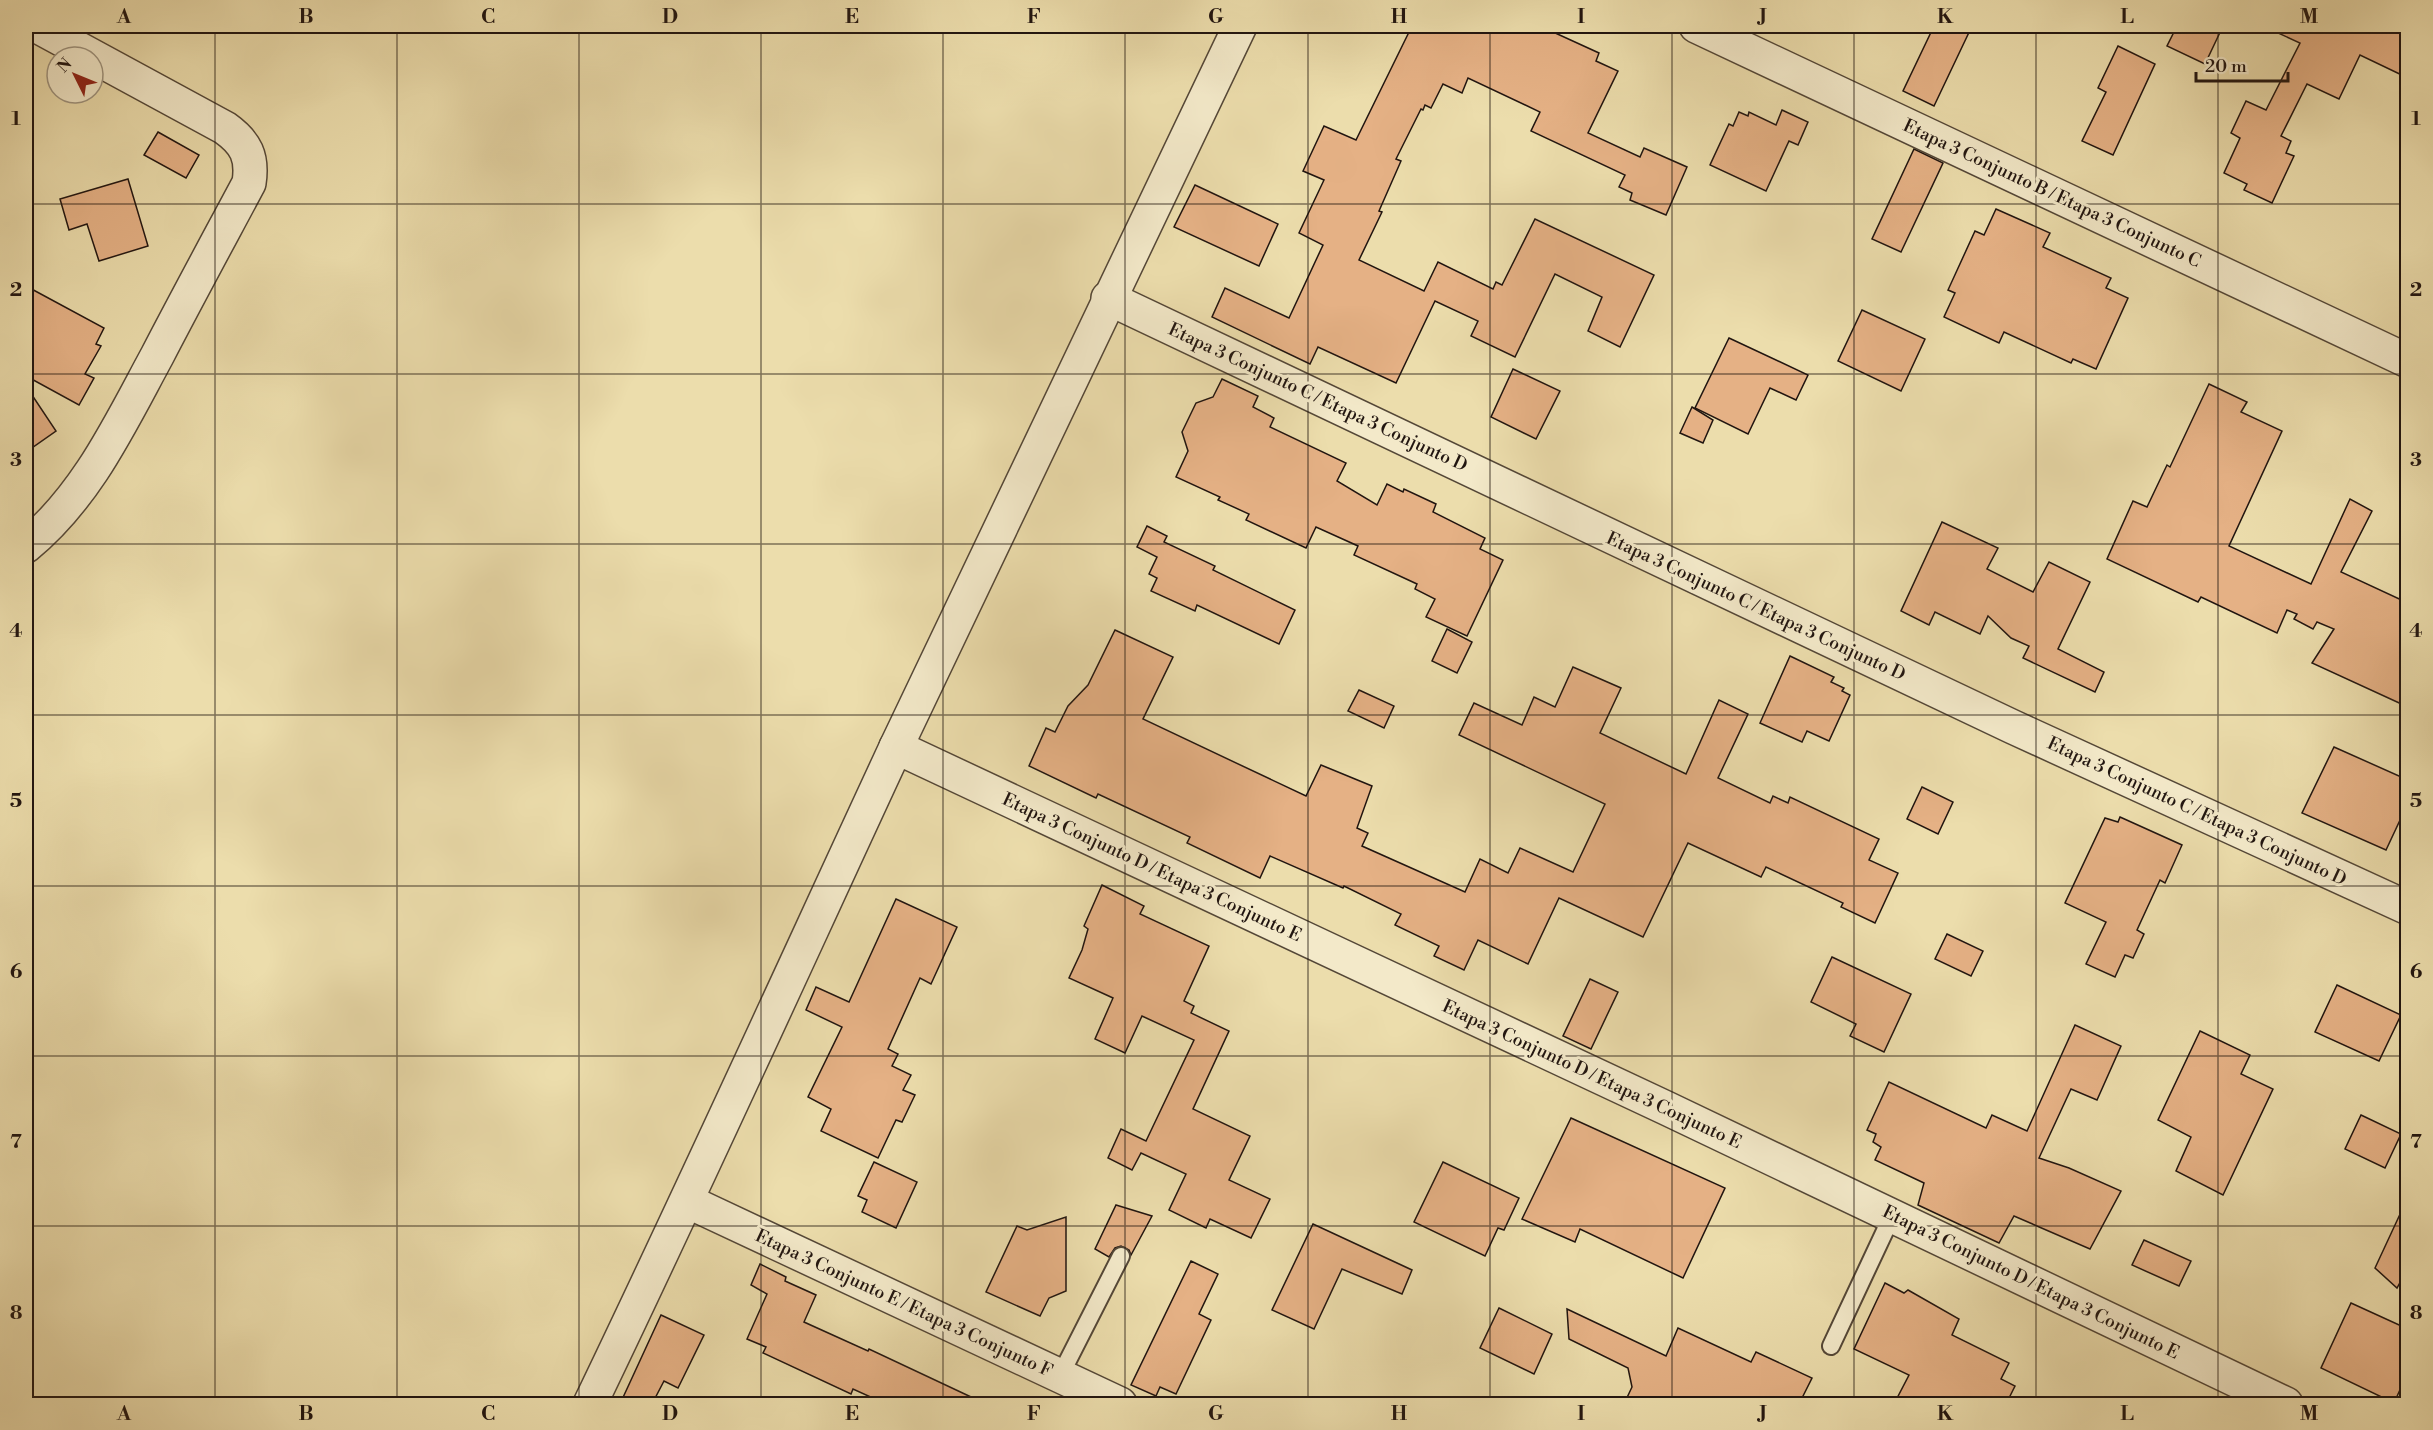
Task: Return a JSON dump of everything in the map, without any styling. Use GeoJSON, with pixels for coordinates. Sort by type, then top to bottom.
{"type":"FeatureCollection","features":[{"type":"Feature","properties":{"kind":"street"},"geometry":{"type":"LineString","coordinates":[[26,546],[44,531],[64,508],[107,449],[249,183],[252,168],[243,145],[225,129],[36,26]]}},
{"type":"Feature","properties":{"kind":"street"},"geometry":{"type":"LineString","coordinates":[[590,1404],[687,1201],[896,747],[1108,297],[1240,26]]}},
{"type":"Feature","properties":{"kind":"street","name":"Etapa 3 Conjunto B / Etapa 3 Conjunto C"},"geometry":{"type":"LineString","coordinates":[[1696,26],[2408,361]]}},
{"type":"Feature","properties":{"kind":"street","name":"Etapa 3 Conjunto C / Etapa 3 Conjunto D"},"geometry":{"type":"LineString","coordinates":[[1108,297],[2013,728],[2408,908]]}},
{"type":"Feature","properties":{"kind":"street","name":"Etapa 3 Conjunto D / Etapa 3 Conjunto E"},"geometry":{"type":"LineString","coordinates":[[896,747],[2286,1404]]}},
{"type":"Feature","properties":{"kind":"street","name":"Etapa 3 Conjunto E / Etapa 3 Conjunto F"},"geometry":{"type":"LineString","coordinates":[[687,1201],[1120,1404]]}},
{"type":"Feature","properties":{"kind":"lane"},"geometry":{"type":"LineString","coordinates":[[1831,1346],[1892,1216]]}},
{"type":"Feature","properties":{"kind":"lane"},"geometry":{"type":"LineString","coordinates":[[1060,1376],[1120,1256]]}},
{"type":"Feature","properties":{"kind":"building"},"geometry":{"type":"Polygon","coordinates":[[[1412,26],[1540,26],[1599,53],[1596,61],[1618,71],[1588,133],[1640,157],[1644,148],[1687,167],[1666,215],[1630,200],[1632,193],[1619,187],[1625,175],[1531,131],[1540,112],[1468,78],[1462,93],[1443,84],[1431,108],[1425,105],[1423,110],[1421,109],[1396,159],[1401,161],[1379,211],[1382,212],[1359,260],[1424,291],[1438,262],[1493,289],[1496,282],[1502,285],[1535,219],[1654,275],[1620,347],[1588,331],[1602,297],[1555,274],[1515,357],[1471,336],[1478,321],[1435,301],[1396,383],[1318,347],[1310,364],[1212,317],[1225,288],[1289,318],[1323,245],[1299,233],[1324,180],[1303,171],[1324,126],[1356,140],[1412,26]]]}},
{"type":"Feature","properties":{"kind":"building"},"geometry":{"type":"Polygon","coordinates":[[[1934,26],[1972,26],[1934,106],[1903,91],[1934,26]]]}},
{"type":"Feature","properties":{"kind":"building"},"geometry":{"type":"Polygon","coordinates":[[[2177,26],[2223,26],[2205,64],[2167,46],[2177,26]]]}},
{"type":"Feature","properties":{"kind":"building"},"geometry":{"type":"Polygon","coordinates":[[[2263,26],[2401,26],[2408,44],[2408,78],[2360,55],[2339,99],[2307,84],[2281,136],[2291,141],[2286,153],[2294,156],[2272,203],[2244,190],[2247,184],[2224,173],[2240,138],[2231,133],[2246,101],[2266,110],[2300,43],[2263,26]]]}},
{"type":"Feature","properties":{"kind":"building"},"geometry":{"type":"Polygon","coordinates":[[[2118,46],[2155,64],[2113,155],[2082,141],[2106,92],[2098,88],[2118,46]]]}},
{"type":"Feature","properties":{"kind":"building"},"geometry":{"type":"Polygon","coordinates":[[[1782,110],[1808,122],[1798,145],[1789,141],[1766,191],[1710,165],[1729,124],[1733,126],[1739,112],[1748,116],[1749,112],[1776,125],[1782,110]]]}},
{"type":"Feature","properties":{"kind":"building"},"geometry":{"type":"Polygon","coordinates":[[[158,132],[199,155],[186,178],[144,155],[158,132]]]}},
{"type":"Feature","properties":{"kind":"building"},"geometry":{"type":"Polygon","coordinates":[[[1914,149],[1943,163],[1901,252],[1872,239],[1914,149]]]}},
{"type":"Feature","properties":{"kind":"building"},"geometry":{"type":"Polygon","coordinates":[[[128,179],[148,246],[99,261],[87,224],[69,230],[60,199],[128,179]]]}},
{"type":"Feature","properties":{"kind":"building"},"geometry":{"type":"Polygon","coordinates":[[[1195,185],[1278,224],[1259,266],[1174,227],[1195,185]]]}},
{"type":"Feature","properties":{"kind":"building"},"geometry":{"type":"Polygon","coordinates":[[[1996,209],[2050,233],[2043,247],[2111,278],[2106,288],[2128,298],[2096,369],[2073,359],[2071,363],[2004,332],[1999,343],[1944,317],[1955,293],[1948,290],[1975,231],[1984,235],[1996,209]]]}},
{"type":"Feature","properties":{"kind":"building"},"geometry":{"type":"Polygon","coordinates":[[[26,286],[104,328],[96,344],[101,346],[85,374],[94,378],[79,405],[26,376],[26,286]]]}},
{"type":"Feature","properties":{"kind":"building"},"geometry":{"type":"Polygon","coordinates":[[[1862,310],[1925,339],[1901,391],[1838,361],[1862,310]]]}},
{"type":"Feature","properties":{"kind":"building"},"geometry":{"type":"Polygon","coordinates":[[[1729,338],[1808,375],[1796,400],[1770,388],[1748,434],[1695,408],[1729,338]]]}},
{"type":"Feature","properties":{"kind":"building"},"geometry":{"type":"Polygon","coordinates":[[[1513,369],[1560,391],[1536,439],[1491,417],[1513,369]]]}},
{"type":"Feature","properties":{"kind":"building"},"geometry":{"type":"Polygon","coordinates":[[[1222,379],[1258,396],[1253,407],[1274,418],[1270,427],[1346,463],[1337,481],[1377,505],[1387,484],[1403,492],[1404,489],[1436,504],[1433,512],[1485,538],[1480,549],[1503,560],[1467,636],[1426,617],[1435,599],[1415,589],[1417,584],[1354,555],[1358,546],[1316,527],[1306,548],[1246,520],[1249,514],[1218,500],[1220,497],[1176,477],[1188,451],[1182,432],[1196,403],[1213,397],[1222,379]]]}},
{"type":"Feature","properties":{"kind":"building"},"geometry":{"type":"Polygon","coordinates":[[[2209,384],[2247,402],[2241,412],[2282,431],[2229,546],[2311,584],[2350,499],[2372,511],[2341,572],[2408,603],[2408,707],[2312,663],[2334,629],[2317,622],[2313,629],[2294,619],[2297,614],[2287,610],[2277,633],[2201,597],[2198,602],[2107,559],[2133,501],[2147,507],[2167,465],[2170,467],[2209,384]]]}},
{"type":"Feature","properties":{"kind":"building"},"geometry":{"type":"Polygon","coordinates":[[[26,386],[56,431],[26,452],[26,386]]]}},
{"type":"Feature","properties":{"kind":"building"},"geometry":{"type":"Polygon","coordinates":[[[1692,407],[1713,420],[1703,443],[1680,433],[1692,407]]]}},
{"type":"Feature","properties":{"kind":"building"},"geometry":{"type":"Polygon","coordinates":[[[1942,522],[1998,548],[1987,569],[2033,592],[2049,562],[2090,582],[2058,649],[2104,672],[2095,692],[2023,658],[2029,646],[2011,638],[1988,616],[1980,634],[1935,612],[1929,625],[1901,611],[1942,522]]]}},
{"type":"Feature","properties":{"kind":"building"},"geometry":{"type":"Polygon","coordinates":[[[1147,526],[1167,536],[1164,542],[1215,566],[1213,570],[1295,610],[1279,644],[1197,605],[1195,611],[1151,591],[1157,578],[1149,574],[1157,557],[1137,547],[1147,526]]]}},
{"type":"Feature","properties":{"kind":"building"},"geometry":{"type":"Polygon","coordinates":[[[1447,629],[1472,642],[1457,673],[1432,661],[1447,629]]]}},
{"type":"Feature","properties":{"kind":"building"},"geometry":{"type":"Polygon","coordinates":[[[1115,630],[1173,657],[1143,719],[1306,796],[1321,765],[1372,786],[1357,828],[1368,833],[1362,846],[1465,892],[1480,859],[1508,873],[1520,848],[1573,872],[1605,804],[1459,735],[1474,703],[1522,725],[1534,697],[1555,707],[1573,667],[1621,688],[1600,733],[1686,774],[1719,700],[1748,714],[1718,778],[1770,803],[1773,796],[1788,803],[1790,797],[1879,839],[1869,860],[1898,873],[1875,923],[1841,907],[1843,903],[1766,867],[1761,877],[1688,843],[1643,937],[1559,898],[1528,964],[1478,940],[1464,970],[1434,956],[1439,946],[1395,925],[1401,914],[1344,886],[1343,888],[1270,856],[1260,878],[1187,843],[1190,837],[1098,794],[1096,798],[1029,766],[1046,728],[1055,732],[1068,706],[1088,685],[1115,630]]]}},
{"type":"Feature","properties":{"kind":"building"},"geometry":{"type":"Polygon","coordinates":[[[1790,656],[1834,677],[1831,682],[1844,688],[1842,691],[1850,695],[1829,741],[1807,731],[1802,742],[1760,723],[1790,656]]]}},
{"type":"Feature","properties":{"kind":"building"},"geometry":{"type":"Polygon","coordinates":[[[1359,690],[1394,706],[1384,728],[1348,711],[1359,690]]]}},
{"type":"Feature","properties":{"kind":"building"},"geometry":{"type":"Polygon","coordinates":[[[2334,747],[2408,780],[2408,803],[2386,850],[2302,813],[2334,747]]]}},
{"type":"Feature","properties":{"kind":"building"},"geometry":{"type":"Polygon","coordinates":[[[1922,787],[1953,802],[1938,834],[1907,819],[1922,787]]]}},
{"type":"Feature","properties":{"kind":"building"},"geometry":{"type":"Polygon","coordinates":[[[2120,817],[2182,845],[2165,883],[2160,880],[2137,930],[2144,934],[2133,958],[2125,955],[2115,977],[2086,964],[2106,922],[2065,903],[2105,818],[2118,822],[2120,817]]]}},
{"type":"Feature","properties":{"kind":"building"},"geometry":{"type":"Polygon","coordinates":[[[1102,885],[1144,906],[1140,914],[1209,946],[1184,1001],[1194,1006],[1191,1013],[1229,1031],[1193,1109],[1250,1136],[1229,1180],[1270,1199],[1251,1238],[1210,1219],[1206,1228],[1169,1210],[1186,1174],[1141,1153],[1132,1170],[1108,1158],[1121,1129],[1146,1141],[1194,1040],[1142,1016],[1125,1053],[1095,1039],[1113,998],[1069,978],[1082,950],[1088,929],[1084,926],[1102,885]]]}},
{"type":"Feature","properties":{"kind":"building"},"geometry":{"type":"Polygon","coordinates":[[[896,899],[957,927],[931,984],[920,978],[888,1049],[898,1054],[892,1066],[911,1075],[903,1090],[915,1095],[902,1122],[896,1120],[878,1158],[821,1131],[831,1109],[808,1097],[842,1027],[806,1010],[816,987],[849,1002],[896,899]]]}},
{"type":"Feature","properties":{"kind":"building"},"geometry":{"type":"Polygon","coordinates":[[[1947,934],[1983,951],[1971,976],[1935,959],[1947,934]]]}},
{"type":"Feature","properties":{"kind":"building"},"geometry":{"type":"Polygon","coordinates":[[[1832,957],[1911,994],[1884,1052],[1850,1036],[1856,1024],[1811,1002],[1832,957]]]}},
{"type":"Feature","properties":{"kind":"building"},"geometry":{"type":"Polygon","coordinates":[[[1590,979],[1618,992],[1591,1049],[1563,1036],[1590,979]]]}},
{"type":"Feature","properties":{"kind":"building"},"geometry":{"type":"Polygon","coordinates":[[[2337,985],[2401,1015],[2379,1061],[2315,1032],[2337,985]]]}},
{"type":"Feature","properties":{"kind":"building"},"geometry":{"type":"Polygon","coordinates":[[[2075,1025],[2121,1046],[2097,1100],[2071,1089],[2039,1158],[2069,1168],[2121,1191],[2090,1249],[2014,1216],[1999,1243],[1918,1205],[1924,1183],[1875,1160],[1881,1147],[1873,1142],[1876,1134],[1867,1130],[1889,1082],[1986,1128],[1992,1115],[2027,1131],[2075,1025]]]}},
{"type":"Feature","properties":{"kind":"building"},"geometry":{"type":"Polygon","coordinates":[[[2200,1031],[2250,1055],[2241,1074],[2273,1089],[2223,1195],[2176,1171],[2191,1137],[2158,1120],[2200,1031]]]}},
{"type":"Feature","properties":{"kind":"building"},"geometry":{"type":"Polygon","coordinates":[[[2361,1115],[2401,1134],[2385,1168],[2345,1149],[2361,1115]]]}},
{"type":"Feature","properties":{"kind":"building"},"geometry":{"type":"Polygon","coordinates":[[[1571,1118],[1725,1188],[1683,1278],[1580,1229],[1575,1242],[1522,1219],[1571,1118]]]}},
{"type":"Feature","properties":{"kind":"building"},"geometry":{"type":"Polygon","coordinates":[[[874,1162],[917,1182],[896,1228],[862,1212],[867,1200],[858,1196],[874,1162]]]}},
{"type":"Feature","properties":{"kind":"building"},"geometry":{"type":"Polygon","coordinates":[[[1443,1162],[1519,1198],[1504,1230],[1498,1228],[1485,1256],[1414,1222],[1443,1162]]]}},
{"type":"Feature","properties":{"kind":"building"},"geometry":{"type":"Polygon","coordinates":[[[2408,1197],[2408,1268],[2397,1288],[2375,1268],[2408,1197]]]}},
{"type":"Feature","properties":{"kind":"building"},"geometry":{"type":"Polygon","coordinates":[[[1116,1205],[1152,1216],[1131,1255],[1129,1250],[1121,1246],[1115,1248],[1109,1257],[1095,1249],[1116,1205]]]}},
{"type":"Feature","properties":{"kind":"building"},"geometry":{"type":"Polygon","coordinates":[[[1066,1217],[1066,1291],[1049,1298],[1040,1316],[986,1292],[1017,1226],[1027,1230],[1066,1217]]]}},
{"type":"Feature","properties":{"kind":"building"},"geometry":{"type":"Polygon","coordinates":[[[1313,1224],[1412,1270],[1402,1294],[1342,1269],[1314,1329],[1272,1310],[1313,1224]]]}},
{"type":"Feature","properties":{"kind":"building"},"geometry":{"type":"Polygon","coordinates":[[[2144,1240],[2191,1261],[2179,1286],[2132,1265],[2144,1240]]]}},
{"type":"Feature","properties":{"kind":"building"},"geometry":{"type":"Polygon","coordinates":[[[1191,1261],[1218,1274],[1199,1314],[1211,1320],[1176,1394],[1160,1387],[1156,1396],[1131,1385],[1191,1261]]]}},
{"type":"Feature","properties":{"kind":"building"},"geometry":{"type":"Polygon","coordinates":[[[760,1264],[786,1277],[785,1281],[816,1295],[804,1322],[868,1351],[869,1349],[986,1404],[886,1404],[853,1389],[851,1394],[763,1353],[766,1347],[747,1339],[767,1294],[751,1285],[760,1264]]]}},
{"type":"Feature","properties":{"kind":"building"},"geometry":{"type":"Polygon","coordinates":[[[1885,1283],[1904,1293],[1908,1290],[1959,1319],[1952,1335],[2009,1363],[2001,1379],[2015,1386],[2006,1404],[1894,1404],[1909,1375],[1854,1349],[1885,1283]]]}},
{"type":"Feature","properties":{"kind":"building"},"geometry":{"type":"Polygon","coordinates":[[[2351,1303],[2408,1329],[2408,1372],[2394,1403],[2321,1368],[2351,1303]]]}},
{"type":"Feature","properties":{"kind":"building"},"geometry":{"type":"Polygon","coordinates":[[[1499,1308],[1552,1334],[1534,1374],[1480,1348],[1499,1308]]]}},
{"type":"Feature","properties":{"kind":"building"},"geometry":{"type":"Polygon","coordinates":[[[1567,1309],[1666,1356],[1678,1328],[1751,1362],[1756,1352],[1812,1378],[1799,1404],[1624,1404],[1632,1387],[1628,1368],[1569,1339],[1567,1309]]]}},
{"type":"Feature","properties":{"kind":"building"},"geometry":{"type":"Polygon","coordinates":[[[661,1315],[704,1335],[678,1388],[664,1381],[652,1404],[620,1404],[661,1315]]]}}]}
